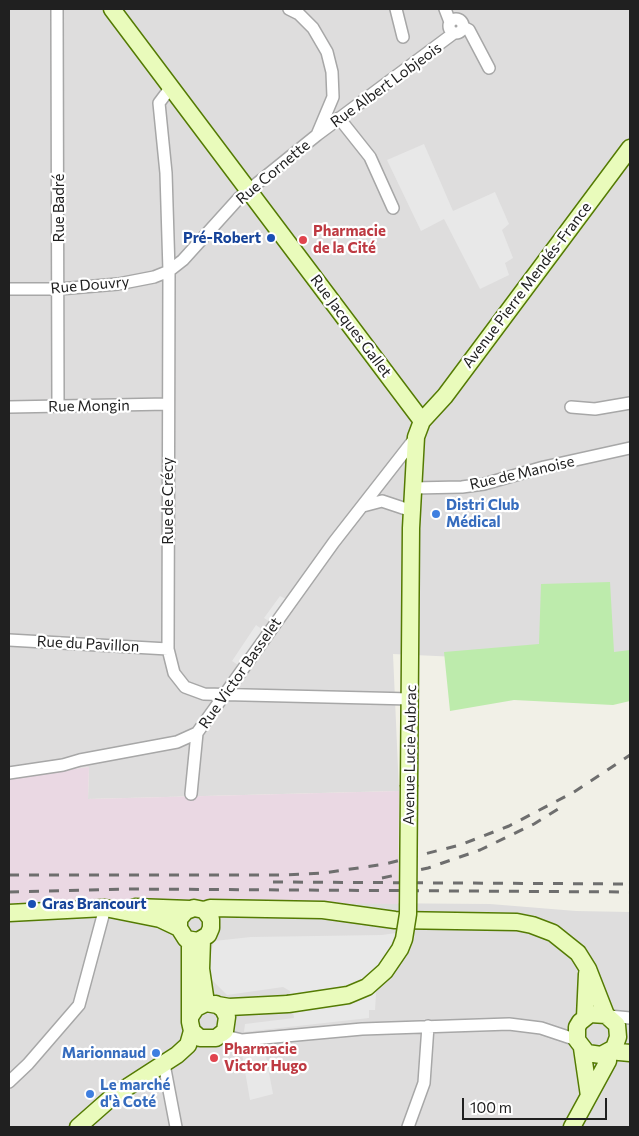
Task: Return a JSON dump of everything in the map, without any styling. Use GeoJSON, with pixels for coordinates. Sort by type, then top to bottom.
{"type":"FeatureCollection","features":[{"type":"Feature","properties":{"kind":"main road","name":"Rue Jacques Gallet"},"geometry":{"type":"LineString","coordinates":[[115,10],[171,88],[422,421]]}},
{"type":"Feature","properties":{"kind":"main road","name":"Avenue Pierre Mendés-France"},"geometry":{"type":"LineString","coordinates":[[422,421],[445,396],[630,148]]}},
{"type":"Feature","properties":{"kind":"main road","name":"Avenue Lucie Aubrac"},"geometry":{"type":"LineString","coordinates":[[211,1003],[229,1007],[283,1005],[348,996],[367,987],[385,971],[400,949],[404,939],[408,914],[412,512],[416,437],[422,421]]}},
{"type":"Feature","properties":{"kind":"main road"},"geometry":{"type":"LineString","coordinates":[[9,913],[142,907],[323,910],[395,920],[526,923],[553,933],[570,944],[588,970],[607,1016],[624,1033],[609,1052],[608,1061],[572,1127]]}},
{"type":"Feature","properties":{"kind":"main road"},"geometry":{"type":"LineString","coordinates":[[107,909],[160,919],[190,936],[208,935],[212,925],[229,913],[247,910]]}},
{"type":"Feature","properties":{"kind":"main road"},"geometry":{"type":"LineString","coordinates":[[78,1127],[112,1097],[164,1064],[225,1013],[211,1003],[182,914],[197,909],[208,914],[212,925]]}},
{"type":"Feature","properties":{"kind":"main road"},"geometry":{"type":"LineString","coordinates":[[190,936],[204,1032]]}},
{"type":"Feature","properties":{"kind":"main road"},"geometry":{"type":"LineString","coordinates":[[585,1017],[588,970]]}},
{"type":"Feature","properties":{"kind":"main road"},"geometry":{"type":"LineString","coordinates":[[204,1032],[196,1008],[211,1003]]}},
{"type":"Feature","properties":{"kind":"main road","name":"Avenue Lucie Aubrac"},"geometry":{"type":"LineString","coordinates":[[204,1032],[250,1014],[283,1005]]}},
{"type":"Feature","properties":{"kind":"main road"},"geometry":{"type":"LineString","coordinates":[[589,1096],[577,1027],[585,1017],[595,1013],[607,1016]]}},
{"type":"Feature","properties":{"kind":"main road"},"geometry":{"type":"LineString","coordinates":[[579,1044],[594,1055],[609,1052],[630,1053]]}},
{"type":"Feature","properties":{"kind":"street","name":"Rue Badré"},"geometry":{"type":"LineString","coordinates":[[58,9],[58,406]]}},
{"type":"Feature","properties":{"kind":"street","name":"Rue Cornette"},"geometry":{"type":"LineString","coordinates":[[169,271],[248,190],[317,135],[333,97],[332,72],[322,41],[299,14],[288,9]]}},
{"type":"Feature","properties":{"kind":"street"},"geometry":{"type":"LineString","coordinates":[[396,9],[403,36]]}},
{"type":"Feature","properties":{"kind":"street"},"geometry":{"type":"LineString","coordinates":[[445,9],[450,22],[449,29],[469,30],[489,68]]}},
{"type":"Feature","properties":{"kind":"street","name":"Rue Albert Lobjeois"},"geometry":{"type":"LineString","coordinates":[[317,135],[459,30]]}},
{"type":"Feature","properties":{"kind":"street","name":"Rue de Crécy"},"geometry":{"type":"LineString","coordinates":[[171,88],[159,103],[166,173],[169,271],[168,650],[174,673],[185,687],[204,694],[222,696],[411,698]]}},
{"type":"Feature","properties":{"kind":"street"},"geometry":{"type":"LineString","coordinates":[[333,97],[370,157],[393,208]]}},
{"type":"Feature","properties":{"kind":"street","name":"Rue Douvry"},"geometry":{"type":"LineString","coordinates":[[9,289],[59,289],[118,284],[154,277],[169,271]]}},
{"type":"Feature","properties":{"kind":"street"},"geometry":{"type":"LineString","coordinates":[[571,407],[595,409],[630,403]]}},
{"type":"Feature","properties":{"kind":"street","name":"Rue Mongin"},"geometry":{"type":"LineString","coordinates":[[9,408],[168,404]]}},
{"type":"Feature","properties":{"kind":"street","name":"Rue Victor Basselet"},"geometry":{"type":"LineString","coordinates":[[9,773],[63,765],[80,760],[177,742],[197,733],[222,696],[362,506],[416,437]]}},
{"type":"Feature","properties":{"kind":"street","name":"Rue de Manoise"},"geometry":{"type":"LineString","coordinates":[[413,488],[462,487],[484,484],[544,467],[630,448]]}},
{"type":"Feature","properties":{"kind":"street"},"geometry":{"type":"LineString","coordinates":[[362,506],[382,501],[412,512]]}},
{"type":"Feature","properties":{"kind":"street","name":"Rue du Pavillon"},"geometry":{"type":"LineString","coordinates":[[9,640],[168,650]]}},
{"type":"Feature","properties":{"kind":"street"},"geometry":{"type":"LineString","coordinates":[[191,794],[197,733]]}},
{"type":"Feature","properties":{"kind":"street"},"geometry":{"type":"LineString","coordinates":[[9,1082],[28,1064],[79,1005],[107,909]]}},
{"type":"Feature","properties":{"kind":"street"},"geometry":{"type":"LineString","coordinates":[[607,1016],[630,1018]]}},
{"type":"Feature","properties":{"kind":"street"},"geometry":{"type":"LineString","coordinates":[[204,1032],[242,1040],[350,1030],[428,1026],[517,1025],[541,1028],[579,1044]]}},
{"type":"Feature","properties":{"kind":"street"},"geometry":{"type":"LineString","coordinates":[[408,1127],[424,1082],[428,1026]]}},
{"type":"Feature","properties":{"kind":"street"},"geometry":{"type":"LineString","coordinates":[[164,1064],[176,1127]]}},
{"type":"Feature","properties":{"kind":"shaded area"},"geometry":{"type":"Polygon","coordinates":[[[9,9],[630,9],[630,665],[393,654],[399,791],[88,799],[89,767],[9,777],[9,9]]]}},
{"type":"Feature","properties":{"kind":"shaded area"},"geometry":{"type":"Polygon","coordinates":[[[424,144],[453,211],[495,192],[509,224],[502,230],[513,258],[505,263],[509,275],[480,289],[444,219],[421,231],[387,160],[424,144]]]}},
{"type":"Feature","properties":{"kind":"shaded area"},"geometry":{"type":"Polygon","coordinates":[[[280,596],[286,599],[270,622],[264,618],[280,596]]]}},
{"type":"Feature","properties":{"kind":"shaded area"},"geometry":{"type":"Polygon","coordinates":[[[256,625],[263,630],[238,665],[232,661],[256,625]]]}},
{"type":"Feature","properties":{"kind":"shaded area"},"geometry":{"type":"Polygon","coordinates":[[[89,767],[88,799],[399,791],[398,904],[110,901],[9,904],[9,777],[89,767]]]}},
{"type":"Feature","properties":{"kind":"shaded area"},"geometry":{"type":"Polygon","coordinates":[[[110,901],[490,904],[576,911],[630,912],[630,1127],[9,1127],[9,904],[110,901]]]}},
{"type":"Feature","properties":{"kind":"shaded area"},"geometry":{"type":"Polygon","coordinates":[[[396,933],[386,956],[371,973],[376,994],[375,1010],[369,1010],[369,1018],[244,1032],[245,1024],[294,1018],[290,991],[283,987],[227,995],[211,979],[208,962],[214,941],[251,937],[382,935],[396,933]]]}},
{"type":"Feature","properties":{"kind":"shaded area"},"geometry":{"type":"Polygon","coordinates":[[[264,1046],[273,1094],[250,1100],[241,1048],[264,1046]]]}},
{"type":"Feature","properties":{"kind":"green space"},"geometry":{"type":"Polygon","coordinates":[[[610,582],[614,652],[630,650],[630,701],[613,705],[514,700],[450,711],[444,652],[539,644],[541,584],[610,582]]]}},
{"type":"Feature","properties":{"kind":"railway"},"geometry":{"type":"LineString","coordinates":[[9,875],[284,875],[324,873],[385,864],[460,845],[509,826],[574,792],[630,755]]}},
{"type":"Feature","properties":{"kind":"railway"},"geometry":{"type":"LineString","coordinates":[[382,878],[428,868],[480,850],[534,824],[566,804]]}},
{"type":"Feature","properties":{"kind":"railway"},"geometry":{"type":"LineString","coordinates":[[273,882],[630,884]]}},
{"type":"Feature","properties":{"kind":"railway"},"geometry":{"type":"LineString","coordinates":[[9,892],[127,889],[630,892]]}},
{"type":"Feature","properties":{"kind":"place","name":"Pré-Robert"},"geometry":{"type":"Point","coordinates":[271,238]}},
{"type":"Feature","properties":{"kind":"place","name":"Pharmacie de la Cité"},"geometry":{"type":"Point","coordinates":[303,240]}},
{"type":"Feature","properties":{"kind":"place","name":"Distri Club Médical"},"geometry":{"type":"Point","coordinates":[436,514]}},
{"type":"Feature","properties":{"kind":"place","name":"Gras Brancourt"},"geometry":{"type":"Point","coordinates":[32,904]}},
{"type":"Feature","properties":{"kind":"place","name":"Marionnaud"},"geometry":{"type":"Point","coordinates":[156,1053]}},
{"type":"Feature","properties":{"kind":"place","name":"Pharmacie Victor Hugo"},"geometry":{"type":"Point","coordinates":[214,1058]}},
{"type":"Feature","properties":{"kind":"place","name":"Le marché d'à Coté"},"geometry":{"type":"Point","coordinates":[90,1094]}}]}
